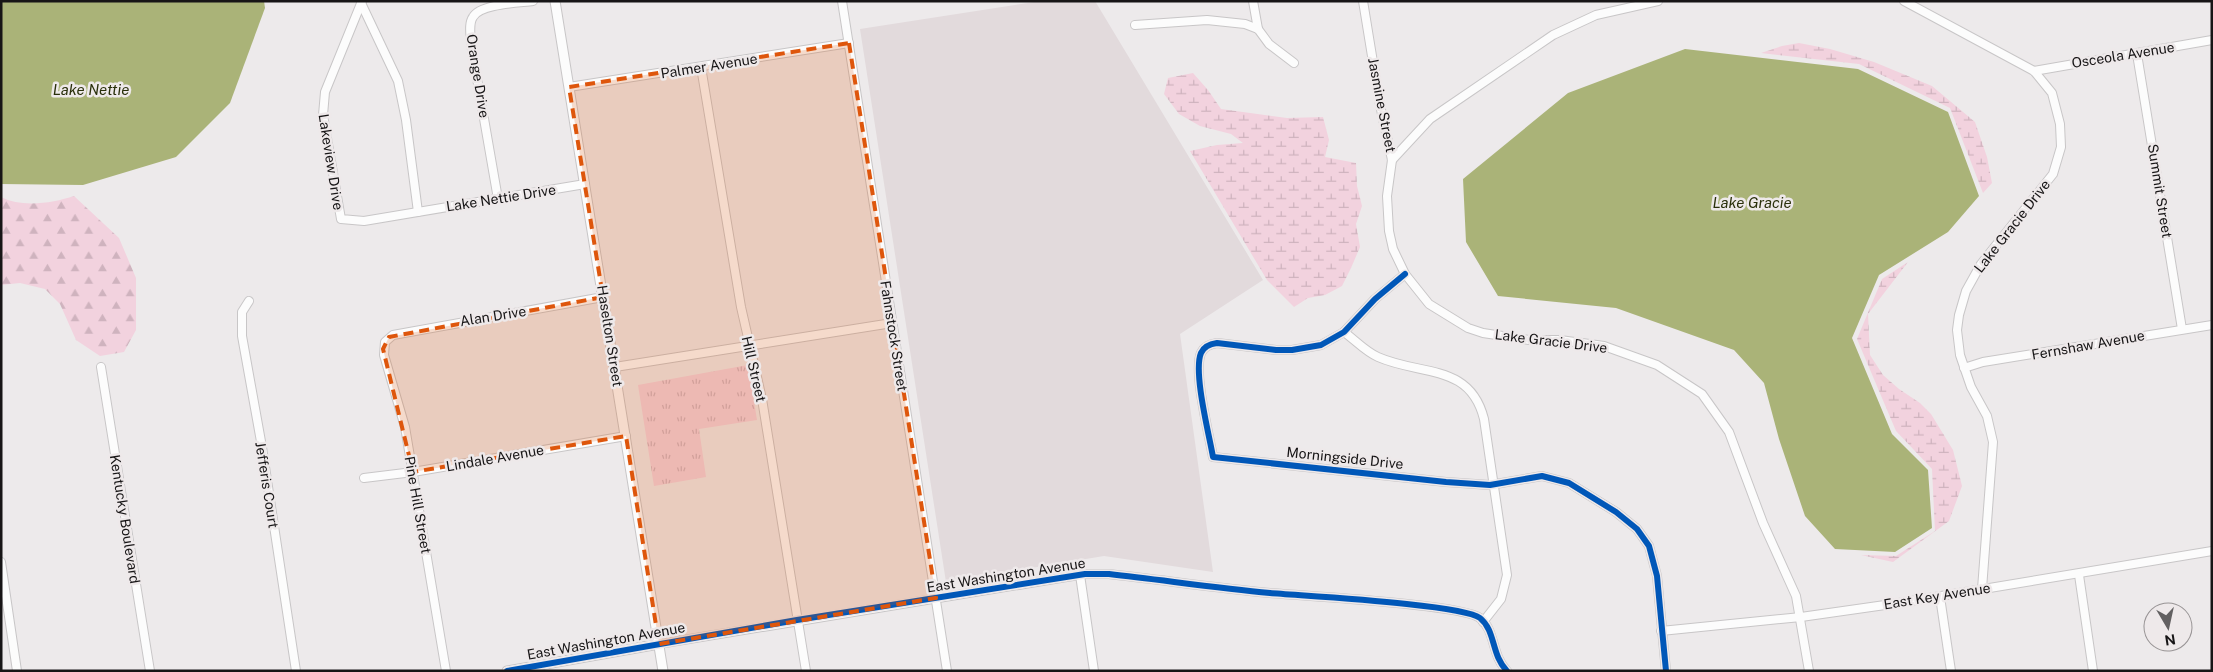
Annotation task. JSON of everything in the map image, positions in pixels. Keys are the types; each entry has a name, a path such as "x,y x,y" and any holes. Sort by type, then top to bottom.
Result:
{"street":[{"name":"Orange Drive","path":"498,199 471,44 471,23 473,16 484,8 533,1"},
{"name":"Haselton Street","path":"555,1 663,671"},
{"name":"Fahnstock Street","path":"842,1 947,671"},
{"path":"1254,1 1258,29 1269,44 1294,63"},
{"name":"Jasmine Street","path":"1363,1 1380,104 1392,160 1387,196 1389,231 1393,248 1405,274"},
{"path":"1392,160 1430,119 1552,35 1596,15 1658,1"},
{"name":"Lake Gracie Drive","path":"1904,1 2034,71 2046,83 2056,104 2062,136 2053,174 1981,264 1966,290 1957,330 1960,355 1970,387 1987,416 1993,442 1982,589"},
{"path":"362,2 398,81 406,120 418,212"},
{"name":"Lakeview Drive","path":"362,2 323,103 323,116 340,217 348,221 364,221 418,212"},
{"path":"1135,25 1207,20 1229,21 1258,29"},
{"name":"Osceola Avenue","path":"2034,71 2212,40"},
{"name":"Palmer Avenue","path":"569,87 849,43"},
{"name":"Summit Street","path":"2137,54 2182,329"},
{"name":"Hill Street","path":"701,67 749,347 762,399 806,671"},
{"name":"Lake Nettie Drive","path":"418,212 585,184"},
{"path":"1405,274 1375,299 1344,332 1378,357 1449,378 1470,388 1477,397 1484,419 1507,575 1501,599 1483,622 1490,630 1497,659 1507,671"},
{"name":"Lake Gracie Drive","path":"1405,274 1433,308 1468,328 1483,333 1529,340 1574,341 1604,346 1657,365 1702,394 1730,432 1760,516 1796,596 1810,671"},
{"name":"Alan Drive","path":"385,342 393,335 603,298"},
{"name":"Jefferis Court","path":"249,301 242,312 242,336 262,447 296,671"},
{"path":"615,367 892,323"},
{"name":"Fernshaw Avenue","path":"1964,368 1983,362 2212,325"},
{"name":"Morningside Drive","path":"1344,332 1321,344 1292,350 1217,343 1205,347 1201,352 1200,374 1213,457 1446,482 1493,484"},
{"name":"Pine Hill Street","path":"385,342 384,355 405,427 446,671"},
{"name":"Kentucky Boulevard","path":"100,366 150,671"},
{"name":"Lindale Avenue","path":"364,478 412,472 626,436"},
{"path":"1493,484 1532,476 1558,479 1583,490 1637,529 1650,546 1654,557 1666,671"},
{"name":"East Key Avenue","path":"1661,631 1801,617 1940,597 2212,551"},
{"path":"1,562 17,671"},
{"name":"East Washington Avenue","path":"507,671 797,620 1080,575 1109,574 1268,593 1433,608 1473,615 1483,622"},
{"path":"2079,574 2093,671"},
{"path":"1080,575 1094,671"},
{"path":"1940,597 1951,671"}],"highlighted area":[{"path":"849,43 936,598 659,644 626,436 413,472 383,349 389,337 603,297 569,87"}],"shaded area":[{"path":"1041,1 1095,1 1263,280 1180,334 1213,572 1104,556 946,582 860,29"}],"green space":[{"path":"1799,43 1830,49 1874,62 1932,86 1975,122 1987,157 1992,183 1983,193 1950,108 1859,64 1761,53"},
{"path":"1193,73 1221,109 1287,118 1323,117 1329,140 1325,157 1356,163 1357,186 1362,206 1356,224 1360,247 1342,286 1325,295 1308,298 1294,307 1267,280 1190,151 1217,145 1243,143 1231,134 1200,126 1179,114 1164,94 1168,78"},
{"path":"74,196 119,238 136,278 136,330 124,352 100,356 76,340 60,304 45,289 20,283 1,285 1,197 18,202 38,203 57,201"},
{"path":"1908,262 1868,314 1870,355 1883,375 1899,389 1920,403 1931,414 1953,450 1962,486 1949,521 1893,562 1861,555 1896,556 1935,531 1932,469 1896,431 1857,339 1882,279"},
{"path":"748,365 757,420 699,429 706,477 654,486 638,385"}],"water":[{"name":"Lake Nettie","path":"1,1 264,1 265,8 230,103 176,157 83,185 1,184"},
{"name":"Lake Gracie","path":"1685,49 1858,69 1948,112 1979,196 1948,232 1879,275 1852,338 1892,434 1928,470 1932,528 1895,552 1835,549 1805,516 1779,439 1764,383 1734,350 1616,308 1498,296 1466,242 1463,179 1568,93"}],"cycle path":[{"path":"1405,274 1375,299 1344,332 1321,345 1292,350 1276,350 1217,343 1204,349 1199,362 1200,388 1213,457 1446,482 1490,485 1542,476 1569,483 1616,512 1637,529 1649,546 1657,576 1666,671"},
{"path":"507,671 797,620 1085,574 1109,574 1270,593 1381,601 1467,613 1480,618 1485,623 1498,658 1507,671"}]}
